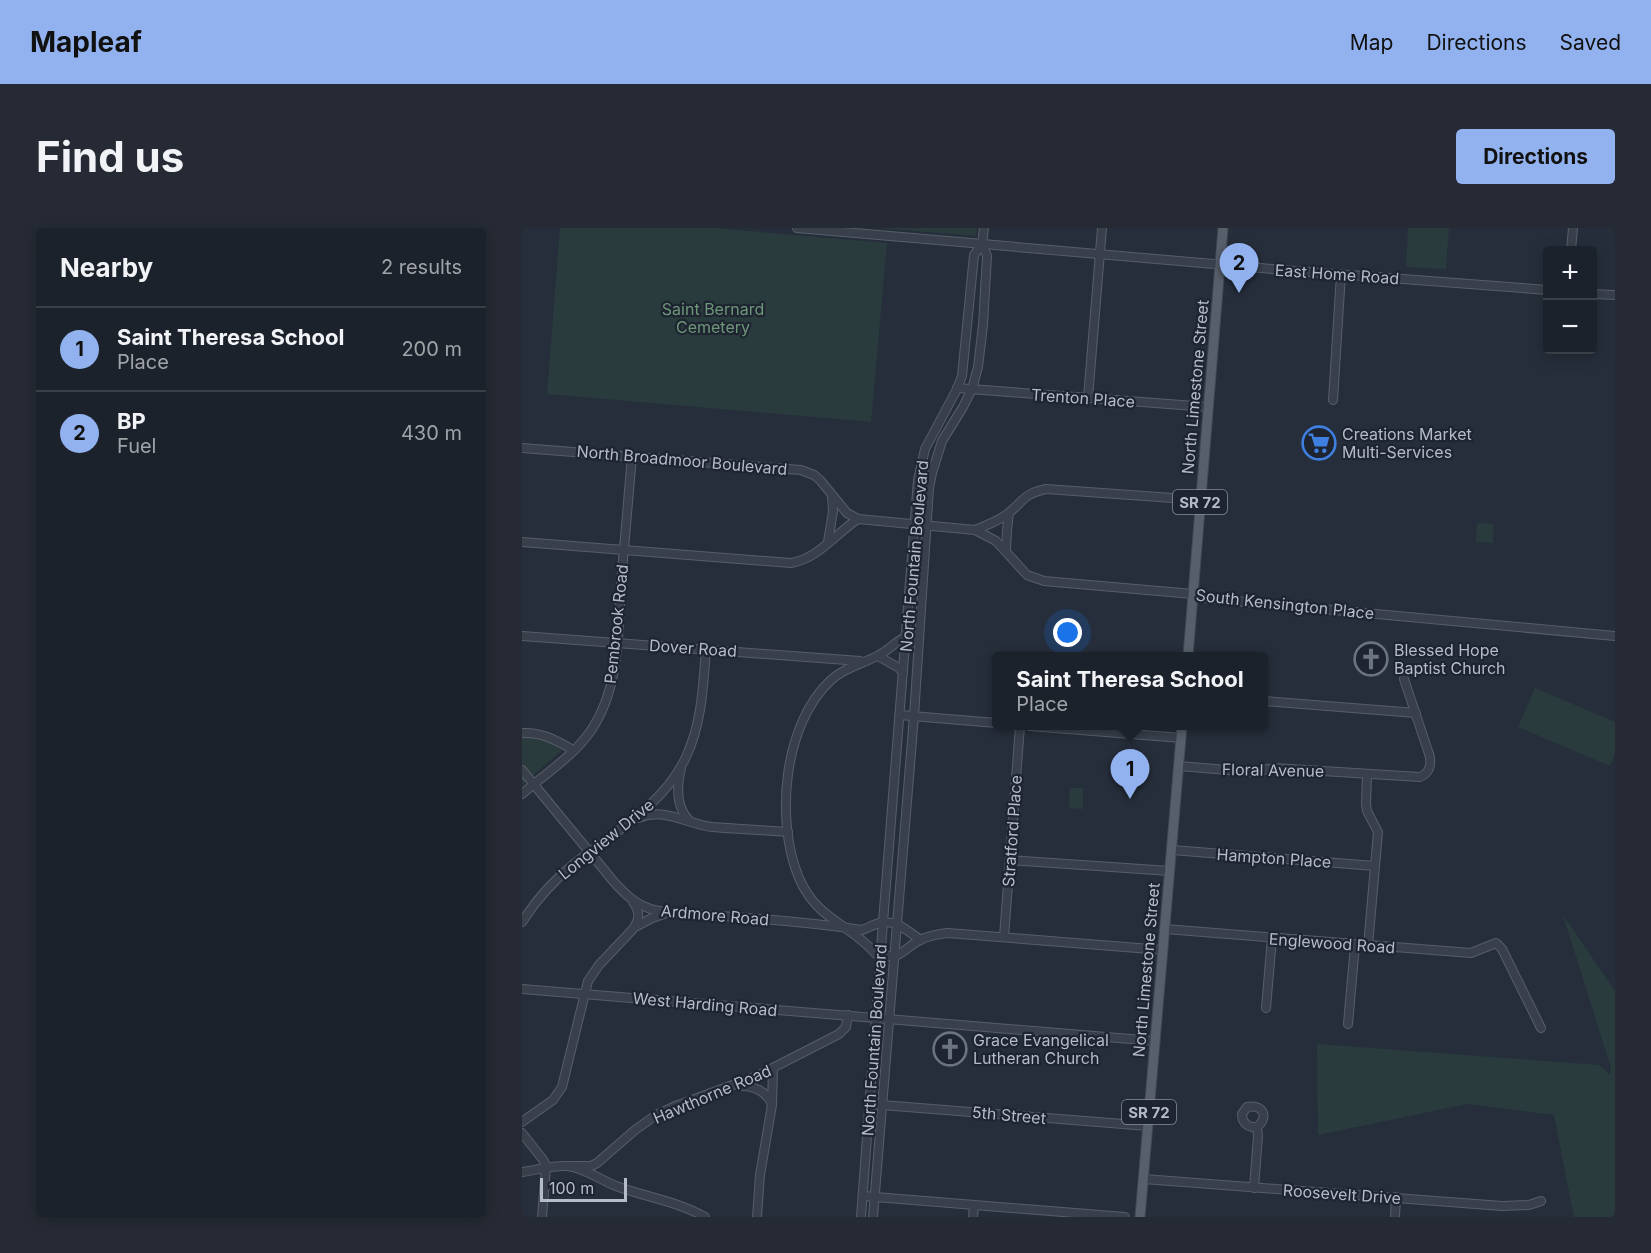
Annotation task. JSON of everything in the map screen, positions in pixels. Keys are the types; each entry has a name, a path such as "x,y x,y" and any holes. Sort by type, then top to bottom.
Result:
{"main road":[{"name":"North Limestone Street","path":"1188,652 1223,228"},
{"name":"North Limestone Street","path":"1140,1217 1182,730"}],"street":[{"name":"East Home Road","path":"797,228 1543,290"},
{"path":"982,244 984,228"},
{"path":"1088,398 1102,228"},
{"path":"1571,246 1573,228"},
{"name":"North Fountain Boulevard","path":"861,1217 918,480 925,449 957,388 964,363 974,255 982,244"},
{"name":"North Fountain Boulevard","path":"873,1217 914,716 929,488 939,448 972,389 978,367 987,256 982,244"},
{"path":"1333,400 1341,274"},
{"path":"1597,294 1615,296"},
{"name":"Trenton Place","path":"957,388 1208,407"},
{"name":"North Broadmoor Boulevard","path":"522,448 801,470 820,480 847,513 858,519"},
{"name":"Pembrook Road","path":"522,794 573,750 590,731 604,707 614,675 632,456"},
{"path":"1006,551 1010,513 1018,502 1032,493 1046,489 1201,500"},
{"path":"828,543 833,511 832,496"},
{"path":"522,542 791,563 809,558 858,519 975,530 1010,513"},
{"name":"South Kensington Place","path":"975,530 996,541 1027,575 1044,581 1615,636"},
{"name":"Dover Road","path":"522,636 864,662"},
{"path":"830,681 842,672 878,656 906,636 919,637"},
{"name":"Longview Drive","path":"522,922 559,877 633,820 657,798 682,764 690,747 699,715 706,649"},
{"path":"878,656 899,668 903,673"},
{"path":"821,659 832,668 833,674 810,707 795,744 787,786 786,814 797,873 812,901 830,919 867,944 876,954 895,957 921,939 948,933 1163,950"},
{"path":"1268,700 1416,713 1404,679"},
{"name":"Floral Avenue","path":"1179,766 1252,772 1274,768 1420,777 1426,775 1431,764 1416,713"},
{"path":"900,715 992,723"},
{"name":"Stratford Place","path":"1004,937 1020,730"},
{"path":"1080,730 1181,738"},
{"path":"522,733 539,733 573,750"},
{"path":"682,764 678,785 679,804 690,822"},
{"name":"Ardmore Road","path":"522,770 630,898 651,909 802,922 862,930 883,922 897,923"},
{"path":"1367,774 1367,811 1378,832 1368,946"},
{"path":"633,820 660,814 714,827 788,832"},
{"name":"Hampton Place","path":"1172,850 1375,866"},
{"path":"1010,860 1170,872"},
{"path":"522,1122 553,1100 562,1087 584,994 591,974 638,922 638,909 630,898"},
{"path":"633,929 652,918 674,912"},
{"path":"897,923 921,939"},
{"name":"Englewood Road","path":"1165,929 1471,953 1496,943 1502,949 1541,1028"},
{"path":"1266,1008 1272,938"},
{"path":"1348,1024 1355,945"},
{"name":"West Harding Road","path":"522,989 1155,1041"},
{"name":"Hawthorne Road","path":"522,1172 546,1167 591,1166 656,1116 673,1107 773,1069 838,1034 846,1027 848,1015"},
{"path":"757,1216 760,1175 772,1105 773,1069"},
{"path":"730,1086 745,1085 756,1089 769,1097 772,1105"},
{"name":"5th Street","path":"869,1104 1148,1126"},
{"path":"1254,1188 1257,1127"},
{"path":"522,1133 546,1167 542,1217"},
{"path":"571,1166 612,1185 686,1208 705,1217"},
{"name":"Roosevelt Drive","path":"1144,1179 1502,1206 1529,1205 1541,1201"},
{"path":"863,1196 1125,1217"},
{"path":"1395,1217 1396,1197"},
{"path":"973,1217 974,1206"}],"green space":[{"name":"Saint Bernard Cemetery","path":"560,228 714,228 887,243 871,422 547,394"},
{"path":"879,228 977,228 976,236"},
{"path":"1408,228 1449,228 1446,269 1406,267"},
{"path":"1477,523 1494,524 1493,543 1476,542"},
{"path":"1535,688 1615,722 1615,753 1610,766 1518,727"},
{"path":"522,737 543,740 562,750 522,785"},
{"path":"1070,788 1083,788 1083,809 1069,808"},
{"path":"1563,915 1615,991 1615,1217 1574,1217 1554,1115 1467,1104 1318,1135 1317,1044 1599,1065 1610,1075 1611,1068"}],"place":[{"name":"BP","path":"1239,293"},
{"name":"Creations Market Multi-Services","path":"1319,443"},
{"name":"Blessed Hope Baptist Church","path":"1371,659"},
{"name":"Saint Theresa School","path":"1130,799"},
{"name":"Grace Evangelical Lutheran Church","path":"950,1049"}]}
